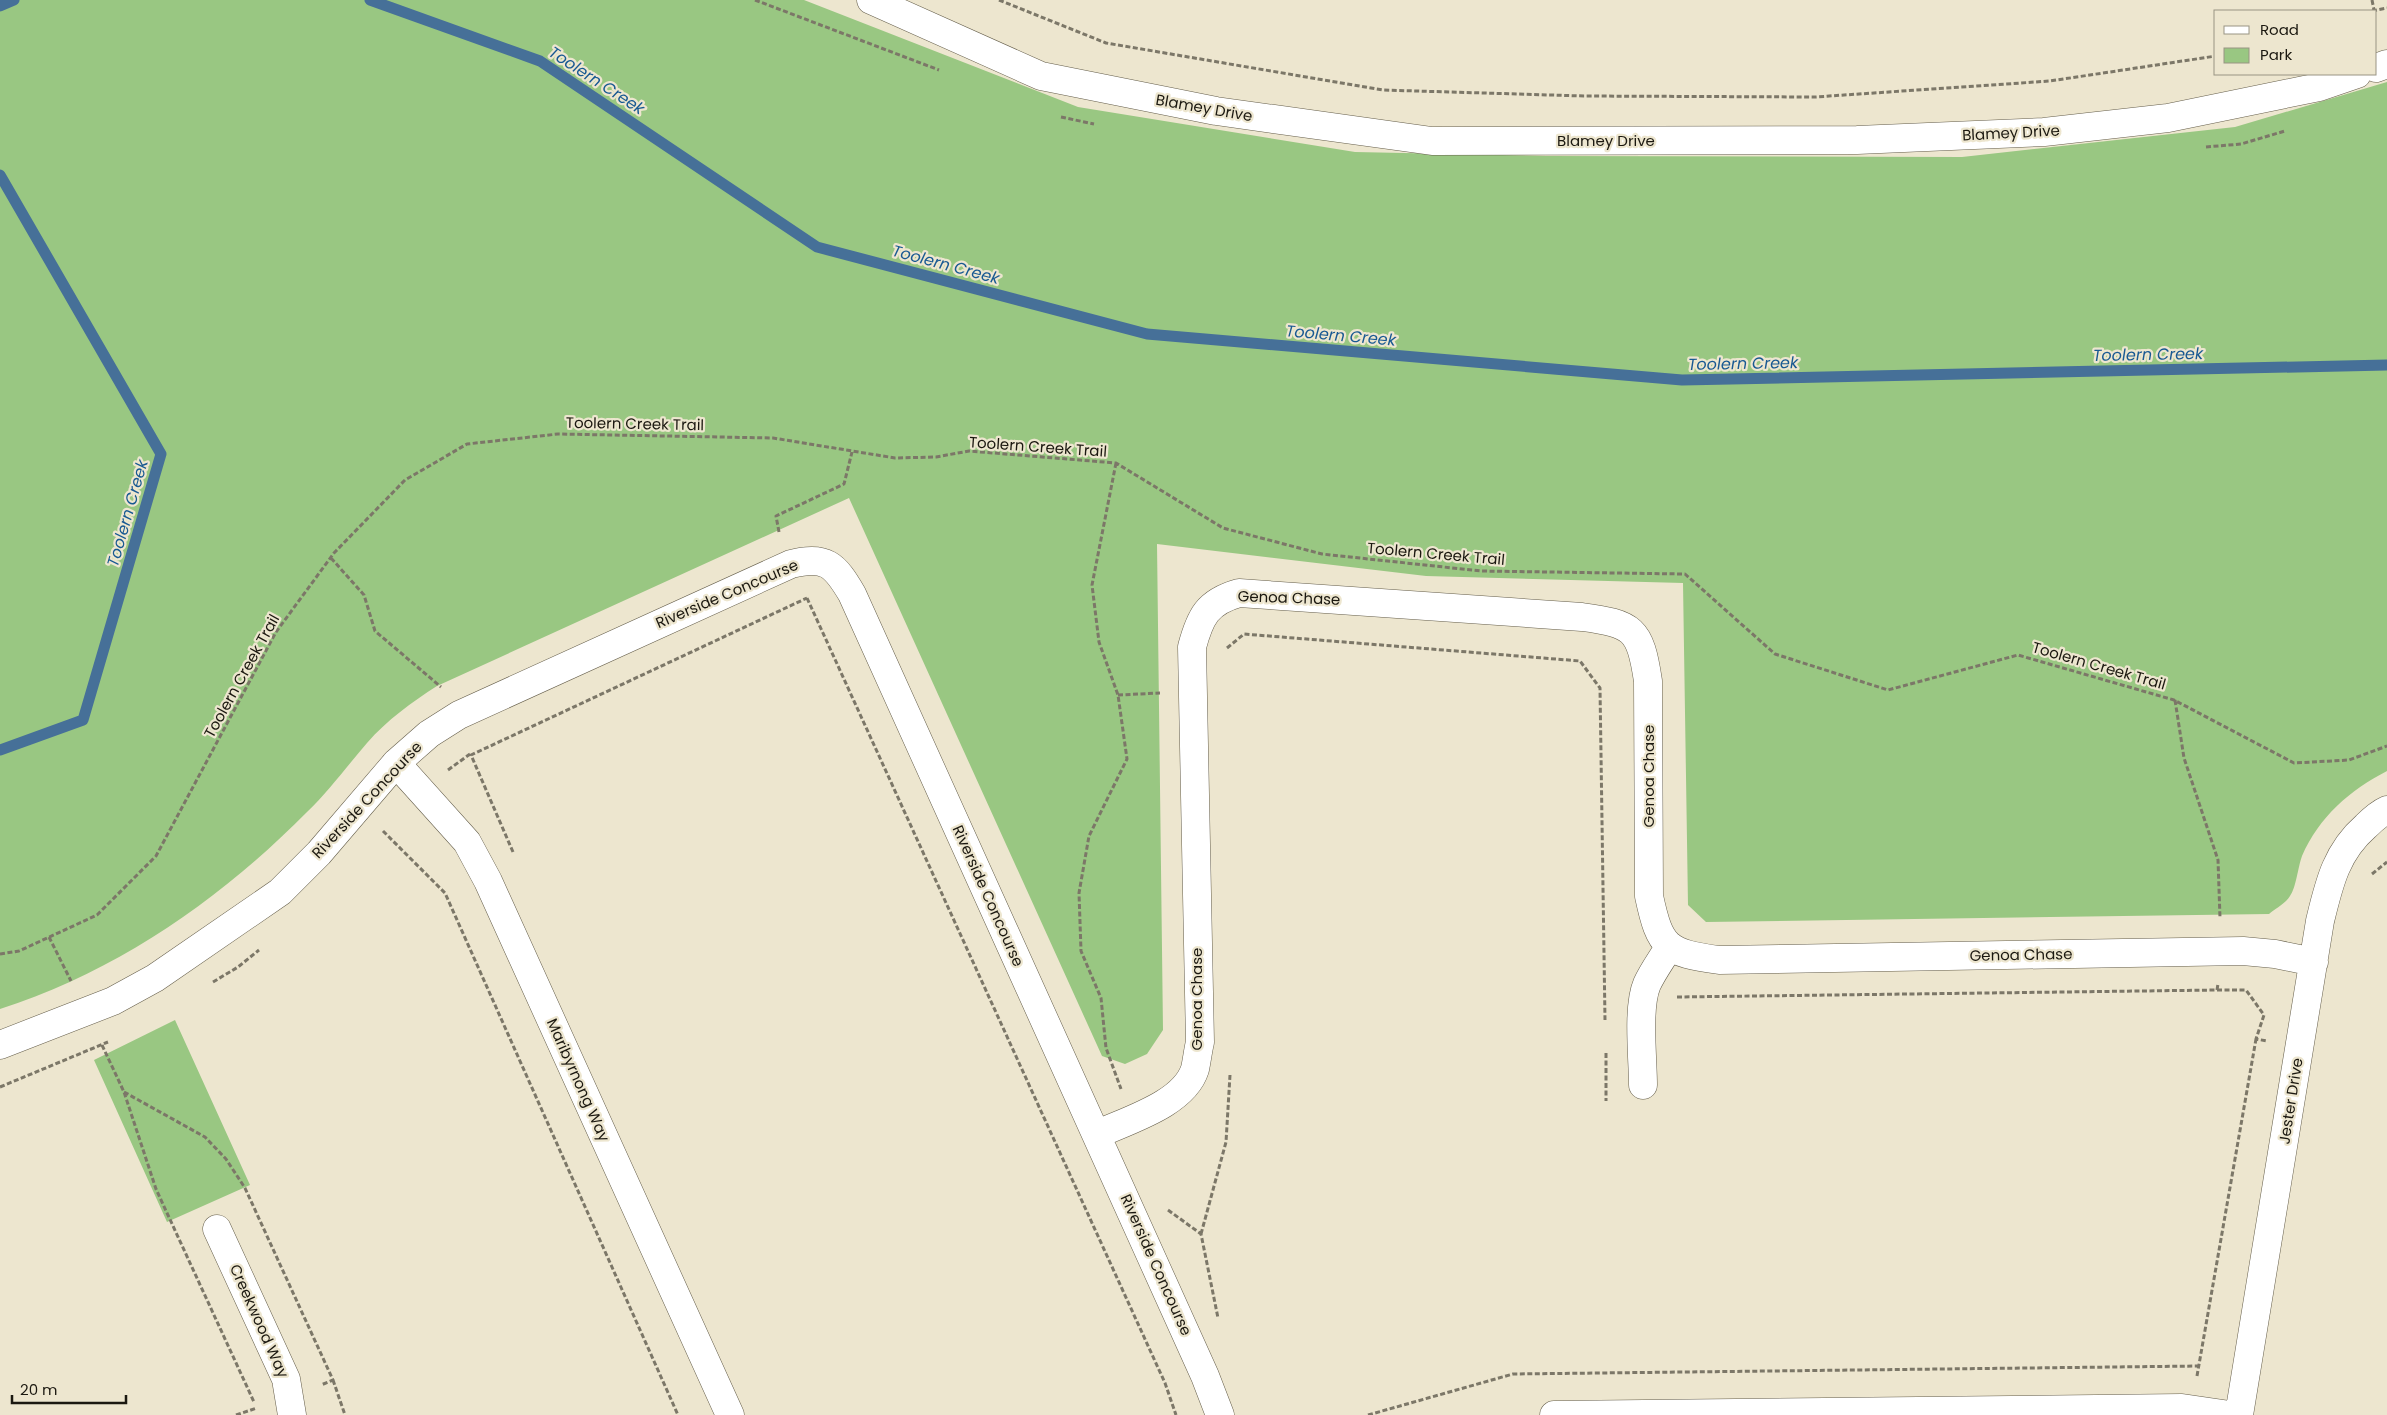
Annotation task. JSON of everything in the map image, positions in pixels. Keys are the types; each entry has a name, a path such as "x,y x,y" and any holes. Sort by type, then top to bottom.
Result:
{"street":[{"name":"Blamey Drive","path":"871,0 1041,76 1216,111 1432,141 1857,140 2044,132 2168,118 2319,87 2355,75"},
{"name":"Riverside Concourse","path":"0,1045 113,1002 155,978 280,892 319,853 396,764 429,734 459,715 791,564 807,560 826,562 840,573 852,594 1098,1134 1205,1376 1220,1415"},
{"name":"Genoa Chase","path":"1098,1134 1161,1106 1184,1088 1194,1070 1200,1042 1192,648 1198,625 1209,607 1225,597 1239,593 1582,617 1610,621 1626,626 1636,636 1646,663 1648,681 1649,896 1655,923 1669,947 1687,955 1718,960 2221,952 2275,954 2314,962"},
{"name":"Maribyrnong Way","path":"396,764 467,842 488,881 730,1415"},
{"name":"Jester Drive","path":"2239,1415 2314,962 2330,877 2350,839 2380,813 2387,810"},
{"path":"1643,1085 1642,1010 1646,985 1669,947"},
{"name":"Creekwood Way","path":"217,1229 286,1379 292,1415"},
{"path":"1554,1415 2191,1409 2230,1415"}],"path":[{"path":"999,0 1106,43 1383,90 1584,96 1815,97 2050,82 2214,56"},
{"path":"2372,0 2373,10 2387,8"},
{"name":"Toolern Creek Trail","path":"0,954 19,951 97,914 156,856 276,632 331,558 405,480 467,444 558,434 773,438 895,458 936,457 969,451 1116,464 1222,528 1322,554 1482,571 1685,574 1775,654 1888,690 2018,655 2174,700 2294,763 2349,760 2387,746"},
{"path":"1116,464 1092,585 1099,642 1118,695 1127,760 1089,836 1079,893 1081,951 1101,998 1108,1055 1133,1118"},
{"path":"331,558 364,595 375,631 402,656 449,694 459,715"},
{"path":"471,755 807,598"},
{"path":"1225,650 1244,634 1580,662 1600,688 1605,1026"},
{"path":"1118,695 1192,692"},
{"path":"2174,700 2184,758 2218,860 2221,952"},
{"path":"383,830 445,893 678,1415"},
{"path":"49,937 88,1013 124,1092 156,1189 257,1408 236,1415"},
{"path":"2191,1409 2256,1039"},
{"path":"1605,1045 1606,1101"},
{"path":"1219,1320 1201,1234 1226,1142 1230,1073"},
{"path":"1163,1207 1201,1234"},
{"path":"1368,1415 1513,1374 2198,1366"},
{"path":"333,1380 345,1415"}],"green space":[{"path":"0,0 804,0 1078,107 1355,152 1546,156 1962,157 2235,127 2387,82 2387,771 2348,796 2317,829 2302,856 2294,888 2290,896 2269,914 1706,922 1688,905 1683,583 1426,576 1157,544 1163,1030 1147,1054 1125,1064 1102,1056 849,498 437,686 391,719 367,743 307,812 274,844 203,903 166,929 86,974 44,993 0,1009"},
{"path":"175,1020 250,1185 167,1222 94,1060"}],"waterway":[{"name":"Toolern Creek","path":"0,6 14,0"},
{"name":"Toolern Creek","path":"370,0 540,61 817,247 1147,334 1682,380 2387,365"},
{"name":"Toolern Creek","path":"0,175 161,454 83,720 0,750"}]}
